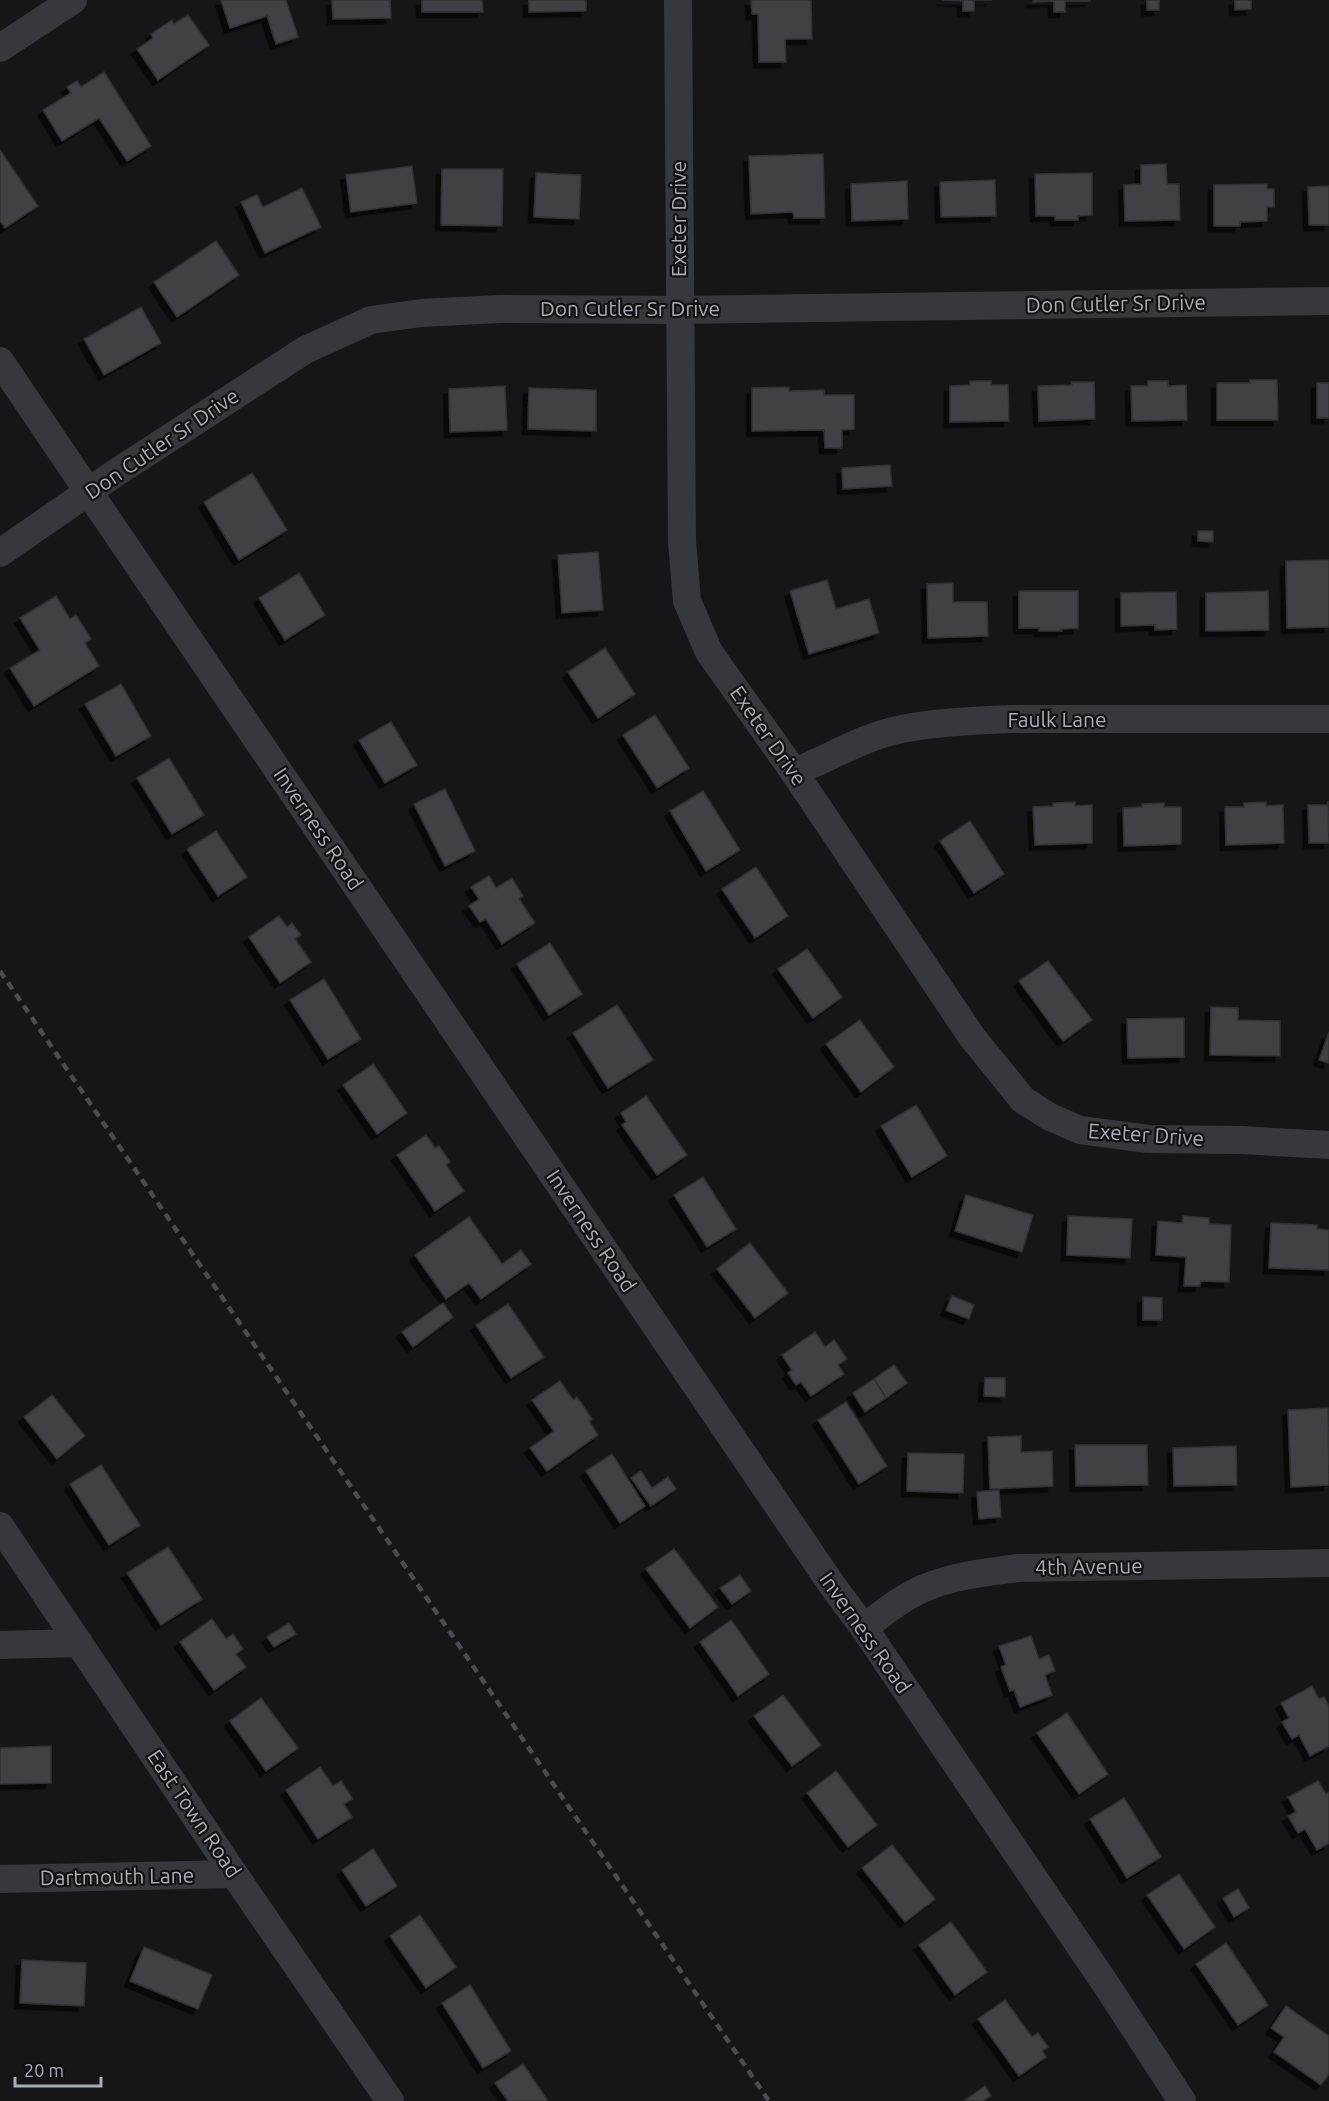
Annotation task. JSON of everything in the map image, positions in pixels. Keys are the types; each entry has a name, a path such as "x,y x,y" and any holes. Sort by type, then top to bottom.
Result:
{"street":[{"path":"0,48 73,0"},
{"name":"Exeter Drive","path":"678,0 682,541 687,601 709,652 794,772 972,1037 1023,1100 1050,1117 1080,1130 1148,1139 1241,1140 1329,1145"},
{"name":"Don Cutler Sr Drive","path":"0,553 305,350 371,320 421,313 500,309 679,310 1329,302"},
{"name":"Inverness Road","path":"0,362 832,1586 864,1628 1107,1986 1182,2101"},
{"name":"Faulk Lane","path":"794,772 851,746 900,729 958,721 1329,719"},
{"name":"East Town Road","path":"0,1526 390,2101"},
{"name":"4th Avenue","path":"864,1628 894,1605 923,1589 969,1574 1018,1568 1329,1563"},
{"path":"0,1645 79,1643"},
{"name":"Dartmouth Lane","path":"0,1879 234,1874"}],"building":[{"path":"221,0 286,0 298,37 276,44 267,16 230,28"},
{"path":"332,0 390,0 391,18 333,19"},
{"path":"422,0 482,0 483,12 422,12"},
{"path":"529,0 586,0 586,11 529,12"},
{"path":"751,0 811,0 812,39 785,39 786,62 759,62 758,14 752,14"},
{"path":"942,0 974,0 974,11 963,11 963,1"},
{"path":"1033,0 1090,1 1065,1 1065,12 1054,12 1054,1 1033,2"},
{"path":"1147,0 1159,0 1159,10 1147,10"},
{"path":"1235,0 1251,0 1251,9 1235,10"},
{"path":"188,15 209,45 158,80 137,49 153,38 151,34 172,20 174,24"},
{"path":"104,72 151,146 127,161 99,118 62,141 43,110 71,93 67,87 77,81 81,87"},
{"path":"0,150 38,206 5,228 0,221"},
{"path":"823,154 825,218 794,218 793,212 751,214 749,156"},
{"path":"1166,164 1167,184 1179,184 1180,220 1125,221 1124,185 1141,184 1141,165"},
{"path":"412,166 417,203 351,212 346,175"},
{"path":"442,169 503,169 502,226 441,225"},
{"path":"536,173 581,175 579,219 534,217"},
{"path":"1092,173 1092,215 1078,216 1078,220 1055,220 1055,216 1036,216 1035,174"},
{"path":"995,180 996,216 941,217 940,182"},
{"path":"907,181 908,219 852,221 851,184"},
{"path":"1267,184 1267,189 1274,189 1274,207 1267,207 1267,221 1240,222 1240,226 1214,226 1214,185"},
{"path":"1329,186 1329,225 1309,225 1308,187"},
{"path":"302,188 321,227 265,253 241,202 257,195 263,207"},
{"path":"216,241 239,275 177,317 154,282"},
{"path":"141,307 161,343 104,375 84,339"},
{"path":"1250,380 1277,380 1278,420 1217,420 1217,383 1250,383"},
{"path":"970,381 991,381 991,385 1008,385 1009,421 950,422 950,386 970,385"},
{"path":"1148,381 1168,381 1168,386 1186,385 1187,420 1132,421 1131,386 1148,386"},
{"path":"1071,382 1094,382 1095,419 1039,421 1038,386 1072,385"},
{"path":"1317,383 1329,383 1329,418 1317,418"},
{"path":"505,386 507,430 450,432 449,389"},
{"path":"789,387 789,391 824,390 824,395 854,395 854,429 842,430 842,448 825,448 824,430 752,431 752,388"},
{"path":"529,388 596,390 596,431 528,429"},
{"path":"890,465 892,486 843,489 842,468"},
{"path":"252,473 287,530 239,560 204,502"},
{"path":"1198,531 1213,531 1213,542 1198,541"},
{"path":"598,552 603,610 562,613 558,555"},
{"path":"1329,560 1329,627 1287,628 1286,561"},
{"path":"299,573 325,615 285,640 259,598"},
{"path":"827,580 836,609 869,599 879,633 809,654 790,591"},
{"path":"953,583 953,602 987,602 988,636 928,638 927,584"},
{"path":"1019,591 1078,591 1078,628 1039,631 1039,628 1019,628"},
{"path":"1268,591 1269,630 1206,631 1206,593"},
{"path":"1176,592 1177,629 1155,630 1155,625 1121,626 1121,593"},
{"path":"56,596 70,619 76,615 91,639 85,643 99,666 34,706 10,668 40,650 20,618"},
{"path":"605,648 635,694 598,718 568,672"},
{"path":"121,684 151,736 116,756 85,704"},
{"path":"655,715 689,768 657,788 623,735"},
{"path":"391,722 417,765 385,783 359,740"},
{"path":"169,758 204,815 172,834 137,778"},
{"path":"445,789 475,851 445,866 414,804"},
{"path":"703,791 740,850 706,871 670,811"},
{"path":"1328,801 1329,843 1309,843 1308,805 1328,805"},
{"path":"1075,802 1075,806 1092,805 1092,843 1035,845 1033,807"},
{"path":"1266,802 1266,806 1283,805 1284,843 1226,845 1225,807 1244,807 1244,803"},
{"path":"1164,803 1164,807 1181,807 1181,844 1124,846 1123,808"},
{"path":"970,821 1004,874 974,893 940,841"},
{"path":"216,831 247,877 218,896 187,849"},
{"path":"756,867 788,916 755,938 722,889"},
{"path":"489,876 496,888 512,878 523,896 519,899 535,923 502,944 486,919 480,922 469,906 479,899 471,887"},
{"path":"279,916 287,927 292,923 301,935 295,939 311,962 280,983 249,937"},
{"path":"550,943 582,994 549,1015 517,964"},
{"path":"807,949 842,997 813,1018 778,969"},
{"path":"1048,961 1092,1020 1063,1041 1019,981"},
{"path":"324,979 361,1039 328,1059 290,1000"},
{"path":"617,1005 653,1060 608,1088 573,1033"},
{"path":"1211,1007 1238,1008 1238,1020 1280,1021 1280,1056 1210,1055"},
{"path":"1184,1018 1184,1057 1128,1058 1127,1019"},
{"path":"860,1020 894,1067 861,1092 826,1044"},
{"path":"1329,1032 1329,1063 1319,1060"},
{"path":"373,1064 407,1113 377,1134 343,1085"},
{"path":"646,1096 687,1155 657,1175 622,1125 626,1122 621,1113"},
{"path":"916,1105 947,1156 912,1177 881,1126"},
{"path":"426,1135 435,1148 439,1146 450,1162 446,1165 464,1191 435,1211 397,1155"},
{"path":"703,1177 736,1229 707,1247 674,1195"},
{"path":"966,1195 1033,1215 1022,1252 955,1231"},
{"path":"1068,1216 1132,1219 1130,1258 1067,1255"},
{"path":"1183,1216 1209,1218 1209,1224 1231,1225 1229,1282 1201,1281 1200,1286 1184,1286 1186,1257 1156,1255 1158,1221 1182,1223"},
{"path":"469,1217 502,1264 521,1250 531,1264 481,1299 469,1283 446,1299 415,1255"},
{"path":"1271,1223 1317,1225 1317,1229 1329,1230 1329,1270 1269,1268"},
{"path":"750,1243 788,1293 755,1318 717,1269"},
{"path":"952,1296 974,1305 969,1319 946,1310"},
{"path":"1143,1297 1162,1298 1162,1320 1143,1320"},
{"path":"443,1303 453,1317 413,1347 402,1332"},
{"path":"508,1304 544,1357 511,1378 476,1325"},
{"path":"815,1332 825,1347 834,1340 847,1359 838,1365 844,1374 811,1396 801,1382 796,1385 788,1373 792,1370 782,1355"},
{"path":"894,1365 907,1383 886,1398 874,1379"},
{"path":"985,1378 1005,1378 1005,1397 984,1396"},
{"path":"874,1379 886,1398 865,1412 853,1393"},
{"path":"560,1381 573,1400 577,1397 592,1419 589,1421 598,1435 547,1471 530,1448 554,1431 532,1400"},
{"path":"52,1395 85,1436 57,1459 24,1417"},
{"path":"846,1402 887,1466 859,1484 818,1420"},
{"path":"1328,1408 1329,1485 1291,1487 1288,1410"},
{"path":"1021,1436 1021,1452 1052,1451 1053,1486 990,1489 988,1437"},
{"path":"1075,1445 1147,1445 1148,1485 1076,1486"},
{"path":"1236,1446 1237,1485 1174,1486 1173,1448"},
{"path":"908,1453 964,1454 963,1493 907,1491"},
{"path":"612,1454 645,1506 620,1523 586,1471"},
{"path":"101,1465 140,1525 109,1545 70,1484"},
{"path":"641,1471 652,1488 668,1477 676,1489 651,1506 631,1478"},
{"path":"999,1490 1001,1517 979,1519 977,1492"},
{"path":"168,1547 202,1599 161,1625 127,1573"},
{"path":"674,1549 718,1607 690,1628 646,1569"},
{"path":"740,1575 751,1591 732,1604 720,1588"},
{"path":"212,1619 226,1639 233,1634 243,1649 236,1654 246,1667 214,1690 180,1642"},
{"path":"731,1620 769,1674 738,1696 700,1642"},
{"path":"289,1623 296,1634 274,1647 267,1637"},
{"path":"1031,1636 1039,1659 1049,1655 1055,1671 1045,1675 1052,1695 1020,1707 1014,1690 1010,1691 1001,1667 1006,1665 999,1646"},
{"path":"1312,1686 1319,1699 1324,1697 1329,1706 1329,1746 1310,1756 1299,1735 1292,1739 1282,1722 1289,1718 1281,1703"},
{"path":"783,1695 821,1745 792,1766 754,1716"},
{"path":"261,1698 298,1748 266,1771 230,1721"},
{"path":"1067,1713 1108,1774 1079,1794 1037,1733"},
{"path":"51,1746 51,1783 0,1784 0,1748"},
{"path":"320,1767 333,1786 341,1781 353,1799 344,1804 352,1817 318,1839 286,1790"},
{"path":"836,1771 877,1825 848,1847 807,1793"},
{"path":"1318,1781 1326,1794 1329,1792 1329,1843 1317,1850 1305,1829 1298,1833 1288,1816 1296,1812 1288,1797"},
{"path":"1124,1798 1161,1857 1127,1878 1090,1819"},
{"path":"892,1845 935,1899 905,1922 862,1868"},
{"path":"373,1849 397,1886 366,1906 342,1870"},
{"path":"1179,1874 1215,1927 1184,1949 1147,1895"},
{"path":"1238,1889 1249,1908 1234,1917 1223,1898"},
{"path":"420,1915 456,1967 426,1988 390,1936"},
{"path":"951,1922 987,1972 955,1995 919,1945"},
{"path":"1226,1943 1268,2005 1238,2025 1196,1964"},
{"path":"144,1947 212,1975 198,2009 130,1981"},
{"path":"22,1960 86,1963 84,2006 20,2003"},
{"path":"470,1985 511,2051 483,2068 442,2003"},
{"path":"1005,2000 1032,2037 1038,2033 1048,2047 1042,2051 1046,2057 1019,2076 978,2019"},
{"path":"1286,2006 1329,2036 1329,2074 1321,2085 1274,2052 1284,2037 1271,2028"},
{"path":"523,2064 548,2101 508,2101 495,2083"},
{"path":"985,2086 991,2096 983,2101 964,2101"}],"railway":[{"path":"0,971 769,2101"}]}
